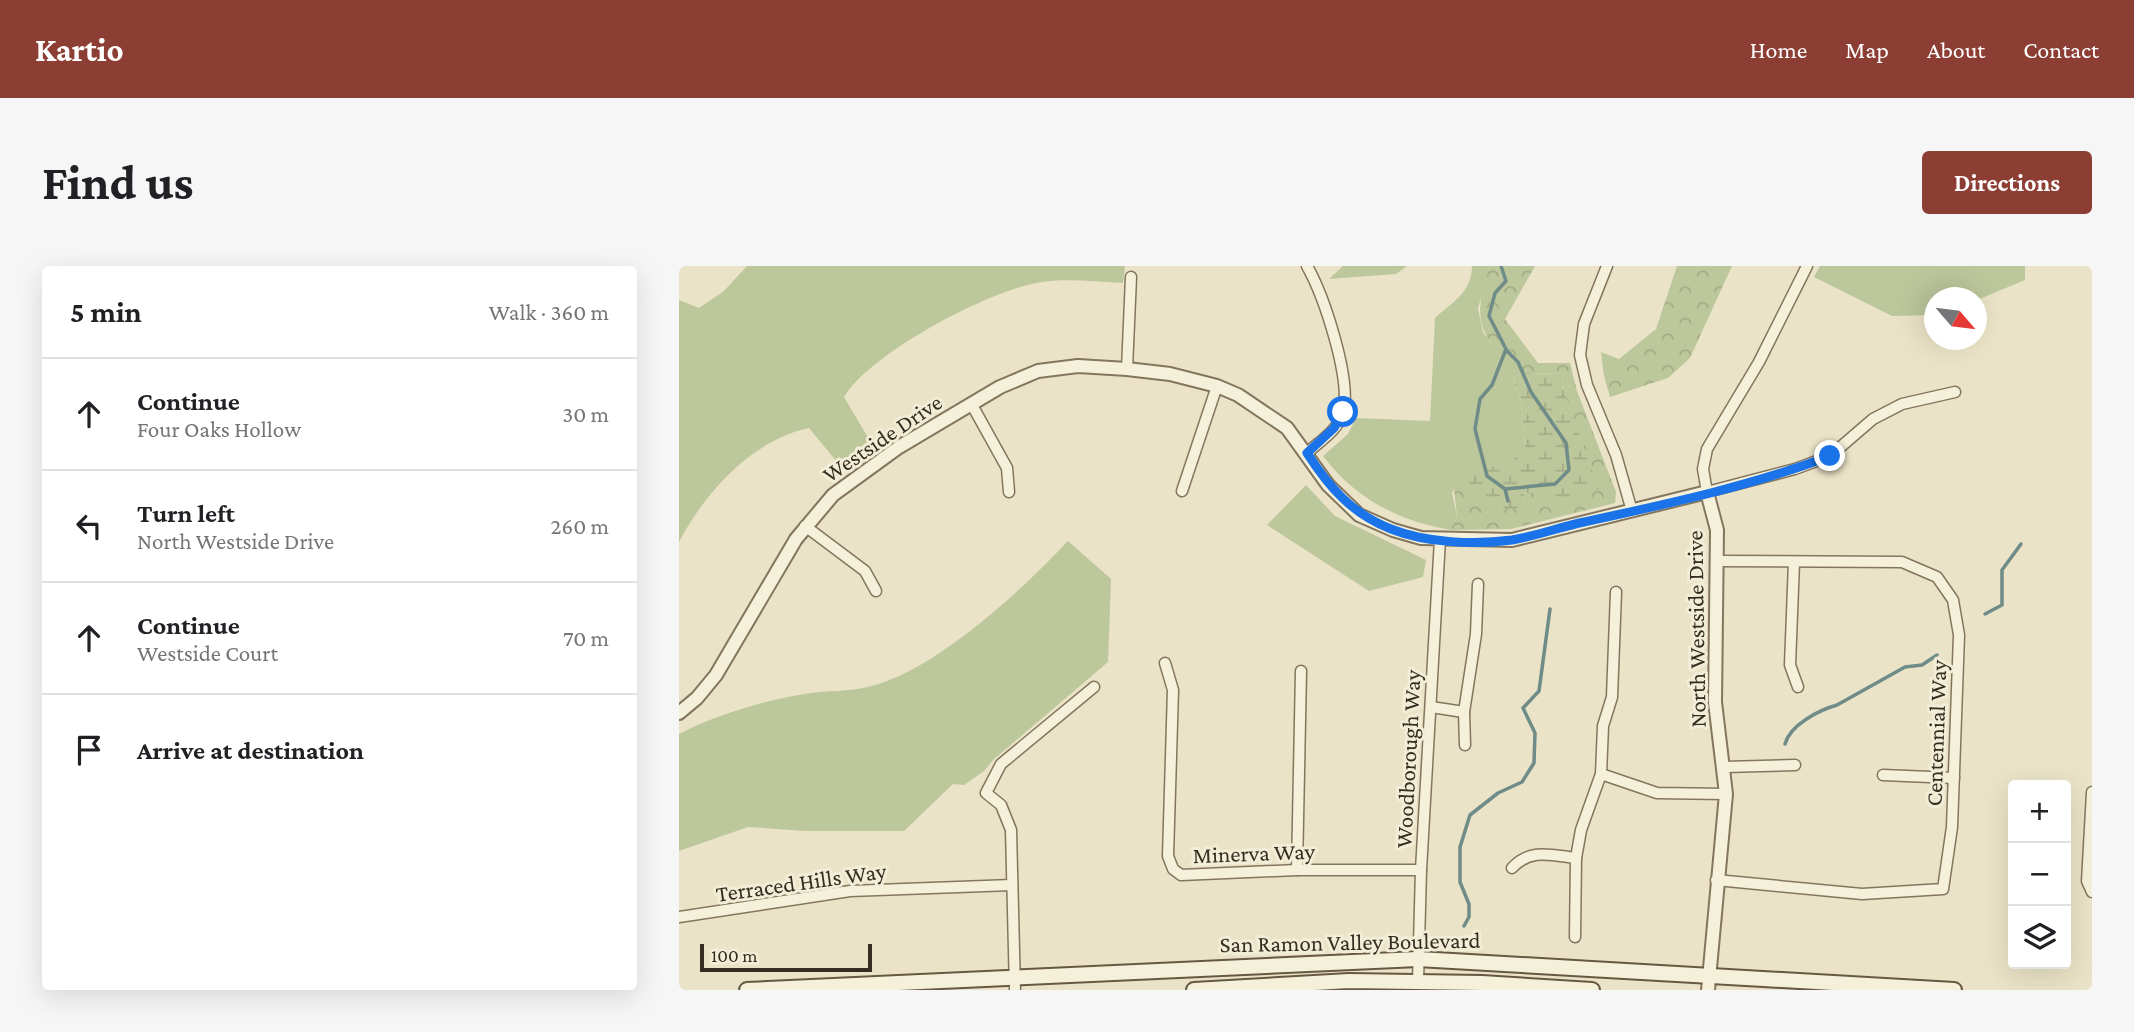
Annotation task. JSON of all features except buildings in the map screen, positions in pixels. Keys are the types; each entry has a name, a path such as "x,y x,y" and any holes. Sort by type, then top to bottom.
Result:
{"main road":[{"name":"San Ramon Valley Boulevard","path":"747,990 1015,985 1418,959 1708,983 1954,990"},
{"name":"San Ramon Valley Boulevard","path":"1194,990 1349,981 1418,981 1592,990"}],"street":[{"path":"1307,266 1330,314 1343,386 1343,412 1334,428 1307,453"},
{"path":"1607,266 1584,324 1580,355 1587,385 1616,455 1632,511"},
{"path":"1807,266 1759,362 1707,449 1703,469 1707,492 1795,469 1830,456 1874,419 1892,409 1955,392"},
{"path":"1127,369 1131,277"},
{"name":"Westside Drive","path":"679,713 716,675 805,526 833,495 864,470 1007,384 1038,371 1077,366 1127,369"},
{"name":"North Westside Drive","path":"1127,369 1217,386 1258,407 1286,428 1328,485 1359,514 1393,530 1440,540 1512,540 1707,492 1717,530 1715,702 1726,794 1708,983"},
{"path":"1182,491 1217,386"},
{"path":"971,405 1007,468 1009,492"},
{"path":"805,526 865,571 877,591"},
{"name":"Woodborough Way","path":"1418,981 1420,870 1440,540"},
{"name":"Centennial Way","path":"1716,880 1862,894 1943,889 1952,827 1959,635 1953,600 1937,577 1902,562 1718,561"},
{"path":"1794,562 1790,665 1798,687"},
{"path":"1465,745 1464,712 1476,634 1478,584"},
{"path":"1575,937 1576,858 1581,830 1601,774 1603,726 1612,696 1616,592"},
{"name":"Minerva Way","path":"1165,663 1173,690 1168,856 1173,869 1181,875 1297,870 1420,870"},
{"path":"1297,870 1301,671"},
{"path":"1015,985 1013,885 1008,815 1001,805 986,793 1001,764 1094,687"},
{"path":"1431,707 1464,712"},
{"path":"1724,767 1795,765"},
{"path":"1601,774 1657,793 1726,794"},
{"path":"1883,775 1954,778"},
{"path":"2092,792 2087,881 2092,892"},
{"path":"1512,868 1522,857 1537,853 1576,858"},
{"name":"Terraced Hills Way","path":"679,917 850,891 1013,885"}],"green space":[{"path":"747,266 1125,266 1123,283 1062,280 1020,287 964,310 905,343 879,361 844,397 873,446 842,468 809,428 788,434 768,444 732,471 702,505 679,542 679,300 699,308 724,291"},
{"path":"1343,266 1407,266 1396,274 1329,279"},
{"path":"1472,266 1489,266 1478,309 1483,332 1514,378 1522,405 1525,450 1503,468 1476,467 1475,448 1452,493 1457,516 1451,530 1413,521 1379,506 1349,484 1323,456 1348,434 1356,418 1430,421 1435,318 1465,290"},
{"path":"1489,266 1535,266 1505,319 1538,363 1570,363 1577,391 1616,492 1615,503 1511,529 1451,530 1457,516 1453,482 1476,446 1476,467 1468,479 1523,508 1524,494 1543,490 1564,391 1562,374 1521,373 1514,378 1487,337 1480,315"},
{"path":"1677,266 1732,266 1690,358 1668,378 1610,397 1601,352 1619,359 1656,329"},
{"path":"1820,266 2025,266 2025,280 1987,296 1987,287 1924,287 1924,315 1892,316 1814,277"},
{"path":"1521,373 1562,374 1564,391 1599,489 1558,503 1543,490 1524,494 1523,509 1481,507 1468,479 1476,467 1503,467 1525,450 1522,405 1514,378"},
{"path":"1306,485 1335,516 1426,560 1423,577 1369,591 1267,525"},
{"path":"1068,541 1111,579 1108,662 993,760 984,771 964,785 953,784 904,831 805,831 748,827 679,851 679,734 709,720 757,704 813,693 860,689 894,678 948,647 975,627 1026,583"}],"waterway":[{"path":"1501,266 1506,281 1495,293 1489,316 1506,349 1492,385 1480,399 1475,429 1487,476 1505,489 1508,501"},
{"path":"1505,489 1555,484 1569,470 1566,443 1531,392 1518,362 1506,350"},
{"path":"1985,614 2002,605 2002,570 2021,544"},
{"path":"1464,926 1469,917 1469,904 1460,882 1460,847 1470,815 1498,793 1522,782 1534,763 1535,733 1523,708 1539,691 1550,609"},
{"path":"1785,744 1793,731 1814,715 1905,667 1922,665 1937,655"}],"route":[{"path":"1343,412 1334,428 1307,453 1328,485 1359,514 1393,530 1440,540 1512,540 1693,496 1795,469 1830,456"}]}
